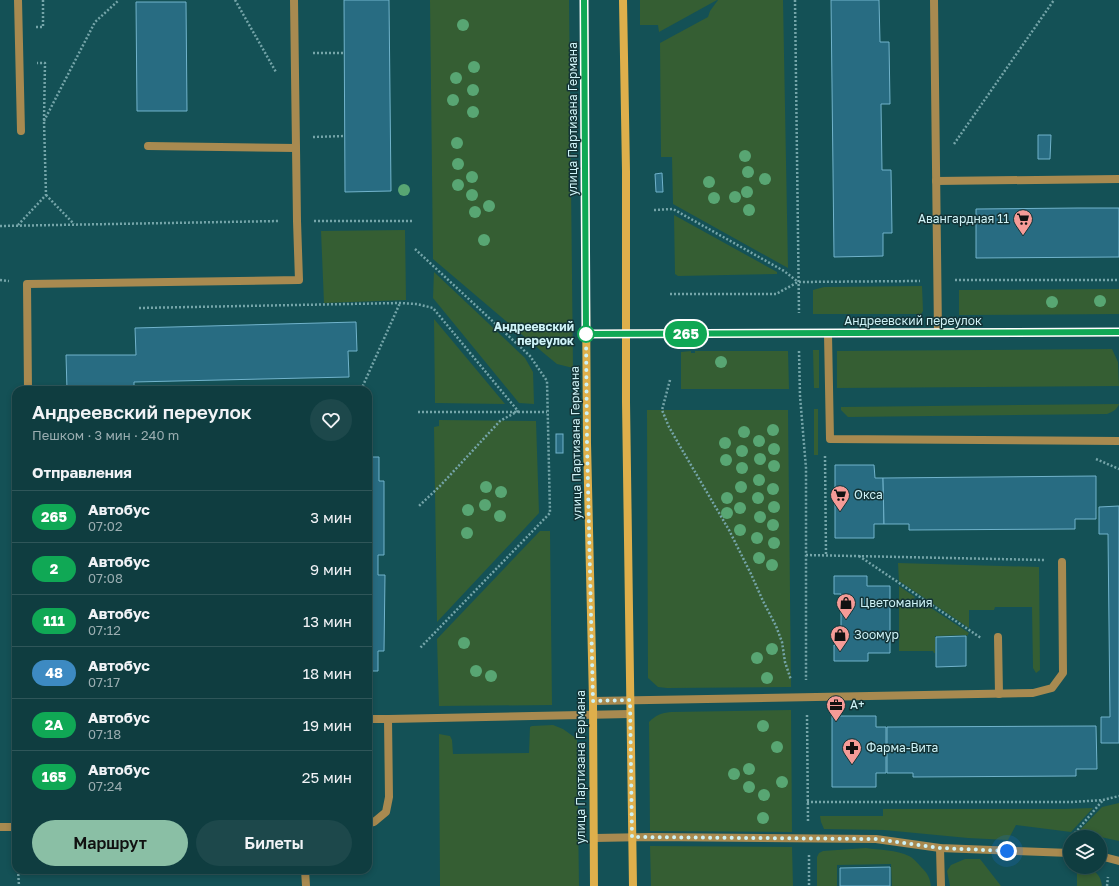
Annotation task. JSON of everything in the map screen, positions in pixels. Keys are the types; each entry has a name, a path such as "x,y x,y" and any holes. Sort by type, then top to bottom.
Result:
{"main road":[{"name":"улица Партизана Германа","path":"584,0 587,443 593,701 594,886"},
{"path":"623,0 626,171 625,334 633,886"}],"street":[{"path":"18,0 21,131"},
{"path":"28,386 27,284 299,280 294,0"},
{"path":"934,0 938,333"},
{"path":"148,146 296,148"},
{"path":"936,181 1119,179"},
{"name":"Андреевский переулок","path":"586,334 1119,332"},
{"path":"828,334 830,439 1119,441"},
{"path":"593,701 999,694 1033,693 1052,688 1063,673 1062,562"},
{"path":"998,637 999,694"},
{"path":"372,719 592,716 630,714"},
{"path":"372,822 386,812 389,797 388,719"},
{"path":"0,827 12,827"},
{"path":"594,838 876,839 940,848 1063,853"},
{"path":"940,848 941,886"},
{"path":"1107,858 1119,861"},
{"path":"305,874 306,886"}],"path":[{"path":"44,121 95,22 119,0"},
{"path":"235,0 276,72"},
{"path":"795,0 799,313"},
{"path":"936,168 1054,0"},
{"path":"295,53 344,53"},
{"path":"296,137 345,136"},
{"path":"46,195 75,224"},
{"path":"654,210 673,209 784,271 798,282"},
{"path":"0,226 297,221 414,221"},
{"path":"415,249 530,356 547,381 550,513 420,648"},
{"path":"670,294 776,294 798,282 1119,280"},
{"path":"139,308 400,303 416,304 433,308 518,411"},
{"path":"363,386 400,303"},
{"path":"799,351 800,396 806,468 806,697 809,886"},
{"path":"670,380 662,410 669,426 729,530 776,626 782,642 785,662 791,680 806,697"},
{"path":"419,506 440,486 500,421 518,411"},
{"path":"418,412 548,412"},
{"path":"826,555 825,456 832,456"},
{"path":"1093,458 1119,469"},
{"path":"806,555 1038,559 1062,562"},
{"path":"858,556 969,631 998,648"},
{"path":"807,802 1073,802 1103,800 1119,796"},
{"path":"1078,830 1103,800"},
{"path":"18,874 19,886"}],"green space":[{"path":"430,0 569,0 573,368 557,364 433,259"},
{"path":"640,0 717,0 659,32 658,25 640,25"},
{"path":"718,0 783,0 788,268 673,204 672,157 661,157 660,43 708,17 710,11"},
{"path":"674,215 777,272 777,274 678,276 675,274"},
{"path":"405,230 406,300 324,303 321,231"},
{"path":"434,272 525,358 533,372 534,404 519,403 433,298"},
{"path":"922,286 923,311 921,314 813,314 813,290 824,287"},
{"path":"1119,289 1119,314 959,315 959,290"},
{"path":"434,319 505,404 435,403"},
{"path":"1112,349 1118,362 1119,386 837,388 837,351"},
{"path":"813,350 819,350 819,388 814,388"},
{"path":"691,351 691,353 695,353 695,351 788,351 789,389 681,389 681,352"},
{"path":"1119,404 1116,409 1107,414 848,417 841,410 841,407"},
{"path":"814,409 818,409 818,455 814,455"},
{"path":"647,410 788,410 791,687 667,688 658,687 648,678"},
{"path":"439,420 536,421 539,513 437,622 434,427 439,426"},
{"path":"540,531 550,531 552,705 439,706 437,639"},
{"path":"898,563 1039,567 1040,670 1036,673 1033,668 1032,607 995,607 994,610 969,610 969,628 899,581"},
{"path":"899,586 915,597 913,601 916,603 919,600 969,633 967,636 935,636 935,653 933,651 899,651"},
{"path":"791,710 792,832 650,831 649,722 656,716 671,712"},
{"path":"553,725 563,729 577,739 579,886 440,886 439,734 450,736 452,740 453,754 529,753 530,727"},
{"path":"1119,803 1119,841 1107,838 1107,830 1080,830 1102,807"},
{"path":"1093,808 1073,830 1063,831 1016,825 1008,840 968,838 884,830 824,829 820,816 883,816 883,809"},
{"path":"650,846 792,847 793,886 651,886"},
{"path":"866,848 894,851 911,857 926,873 931,886 892,886 891,864 837,865 837,886 817,886 817,857 819,853 823,851"},
{"path":"965,859 980,859 1001,886 950,886 947,871 951,865"},
{"path":"1077,874 1097,874 1102,886 1077,886"}],"building":[{"path":"344,0 389,0 391,191 345,192"},
{"path":"831,0 879,0 880,42 889,42 890,104 881,104 882,170 891,170 892,233 883,233 883,256 834,257"},
{"path":"136,2 186,2 187,111 137,111"},
{"path":"1038,135 1051,135 1050,159 1038,159"},
{"path":"662,173 663,192 656,192 655,174"},
{"path":"1119,208 1119,257 976,258 976,209"},
{"path":"356,322 357,351 348,351 349,377 134,382 134,386 67,386 66,355 136,355 135,328"},
{"path":"556,434 563,434 563,453 556,453"},
{"path":"372,457 379,457 379,481 384,481 384,555 378,555 378,575 385,575 384,651 378,651 378,671 372,671"},
{"path":"835,465 874,465 875,478 883,478 884,524 874,524 874,538 835,538"},
{"path":"1096,476 1096,519 1075,519 1075,529 909,530 909,524 884,524 883,478"},
{"path":"1119,506 1119,743 1101,743 1101,717 1110,717 1108,534 1099,534 1099,507"},
{"path":"834,576 867,576 867,586 890,586 890,653 868,653 868,661 834,661 834,645 841,645 841,594 834,594"},
{"path":"966,636 966,666 936,667 936,637"},
{"path":"832,716 876,716 876,727 886,727 886,773 876,773 876,787 832,787"},
{"path":"1096,726 1097,769 1076,769 1076,776 913,777 913,773 887,773 887,727"},
{"path":"890,867 890,886 840,886 840,868"}],"bus line":[{"name":"265","path":"584,0 586,334 1119,332"}],"place":[{"name":"Авангардная 11","path":"1023,236"},
{"name":"Андреевский переулок","path":"586,334"},
{"name":"Окса","path":"840,512"},
{"name":"Цветомания","path":"846,620"},
{"name":"Зоомур","path":"840,652"},
{"name":"А+","path":"836,722"},
{"name":"Фарма-Вита","path":"852,765"}],"route":[{"path":"586,334 593,701 630,700 632,837 876,839 940,848 1007,851"}]}
